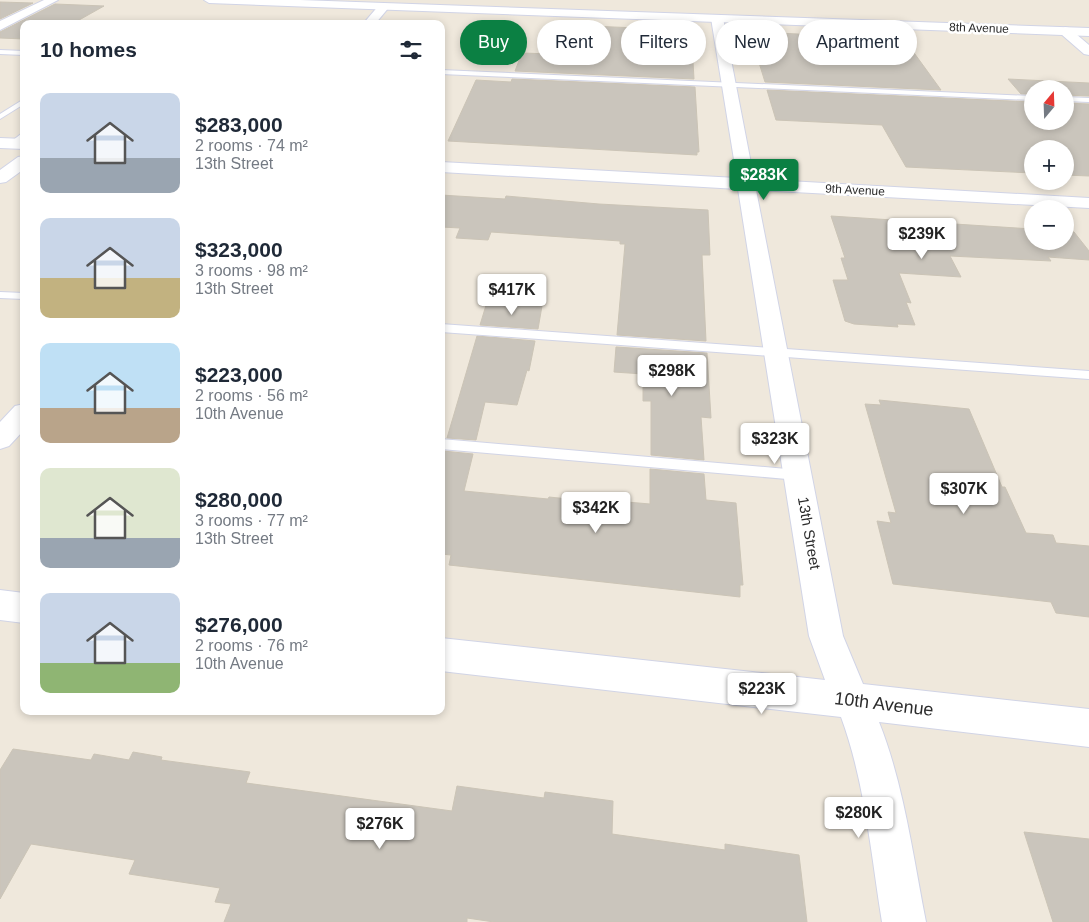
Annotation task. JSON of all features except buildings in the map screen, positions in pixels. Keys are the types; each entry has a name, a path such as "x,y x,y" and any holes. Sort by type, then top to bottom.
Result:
{"street":[{"path":"0,26 53,0"},
{"name":"8th Avenue","path":"209,0 1089,32"},
{"path":"372,20 384,6"},
{"name":"13th Street","path":"717,18 826,636 835,662 853,701 868,746 904,922"},
{"path":"1065,31 1089,51"},
{"path":"0,178 20,164"},
{"name":"9th Avenue","path":"445,167 1089,203"},
{"path":"0,439 20,417"},
{"path":"0,605 20,608"},
{"name":"10th Avenue","path":"445,654 1089,728"}],"lane":[{"path":"0,52 20,53"},
{"path":"445,72 1024,98"},
{"path":"1074,99 1089,100"},
{"path":"0,117 20,104"},
{"path":"0,294 20,296"},
{"path":"445,328 1089,375"},
{"path":"445,444 798,475"}]}
